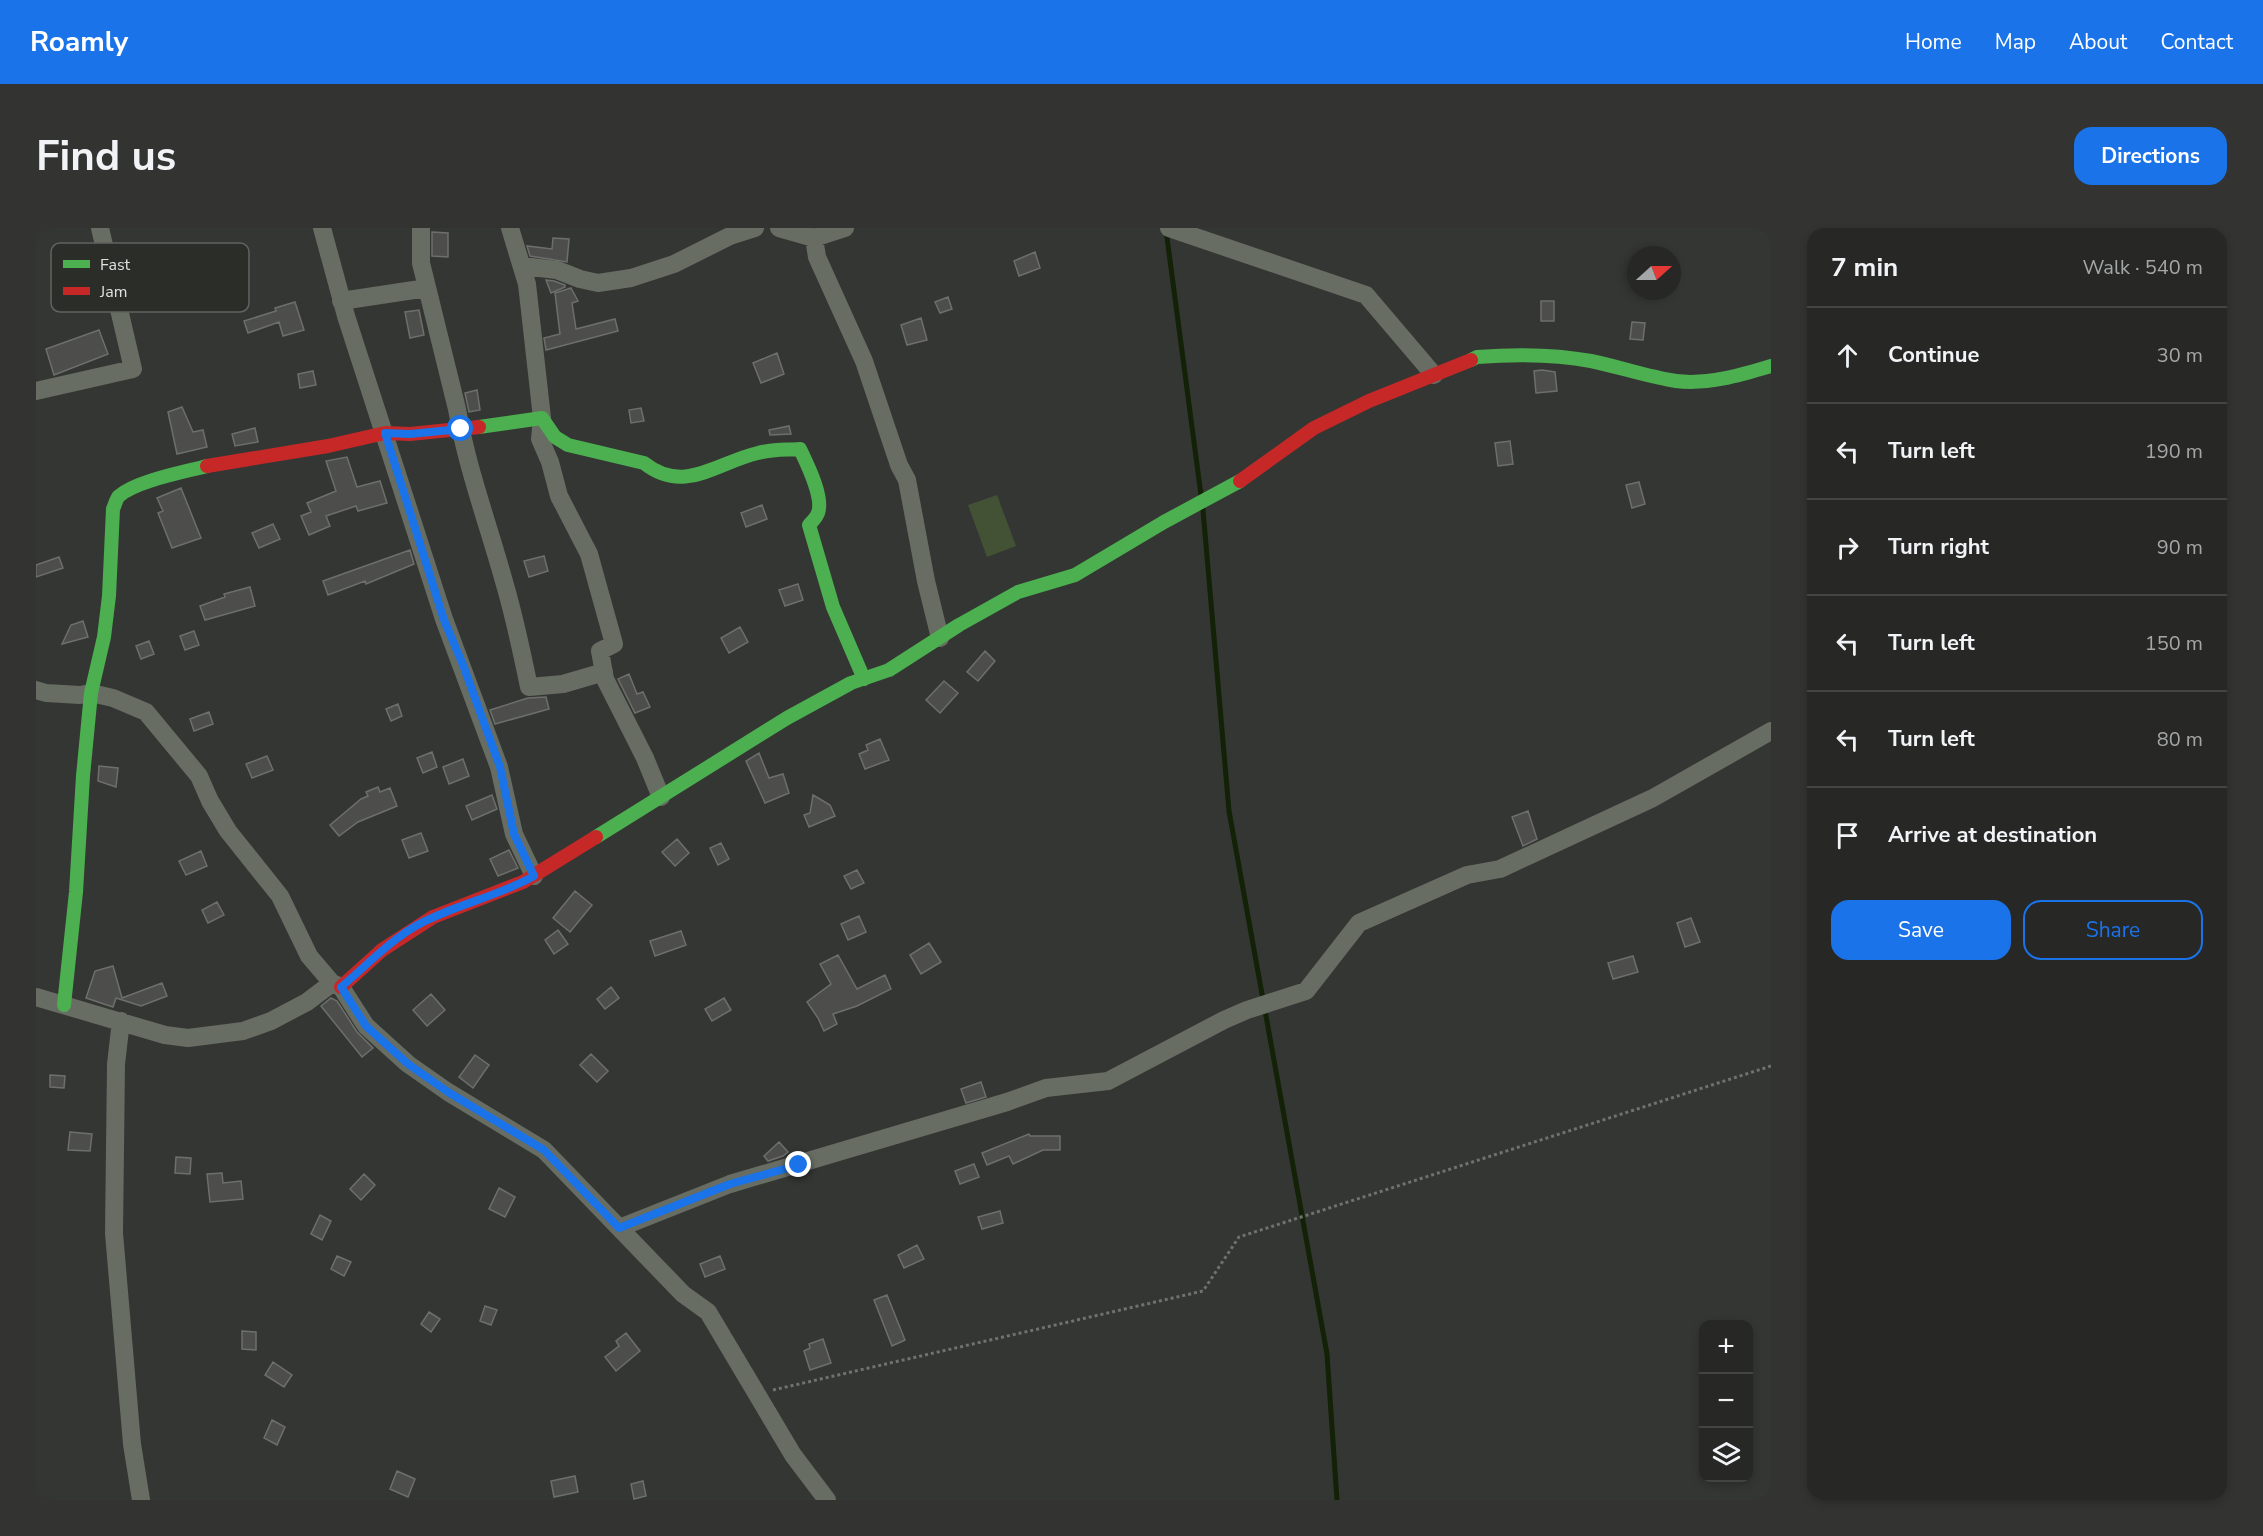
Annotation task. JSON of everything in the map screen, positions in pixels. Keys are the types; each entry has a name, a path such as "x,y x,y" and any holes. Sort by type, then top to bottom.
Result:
{"street":[{"path":"322,228 341,301 444,620 500,767 514,834 534,876"},
{"path":"421,228 421,263 483,515 505,586 530,687 563,684 604,672"},
{"path":"510,228 527,284 542,418 540,439 550,462 559,496 589,554 614,644 600,651 605,679 645,758 661,797"},
{"path":"522,266 557,270 597,283 631,278 674,264 730,236 755,228"},
{"path":"779,228 814,238 845,228"},
{"path":"1169,228 1366,295 1434,375"},
{"path":"814,238 817,257 864,361 899,465 907,480 926,581 940,638"},
{"path":"341,301 427,288"},
{"path":"36,391 133,369 122,312"},
{"path":"36,997 165,1035 188,1038 243,1031 271,1021 337,985 382,950 433,917 534,876 788,718 851,683 889,670 1018,592 1075,575 1164,522 1232,486 1314,428 1369,401 1477,357 1536,354 1590,361 1677,381 1705,381 1745,374 1771,366"},
{"path":"64,1005 76,891 91,693 104,637 113,538 113,509 118,497 131,489 157,479 214,464 328,446 385,433 410,434 542,418"},
{"path":"542,418 555,436 568,445 644,463 654,471 680,478 711,471 756,453 800,449 811,471 817,498 818,513 809,525 833,607 864,679"},
{"path":"36,690 46,693 80,695 91,693 113,698 146,712 199,776 210,801 228,831 280,896 309,956 337,985 366,1026 408,1064 448,1092 544,1150 683,1294 708,1312 794,1455 827,1500"},
{"path":"619,1228 730,1184 1007,1102 1046,1088 1108,1081 1224,1020 1306,991 1359,923 1467,875 1500,869 1643,803 1771,731"},
{"path":"121,1021 116,1064 114,1233 132,1444 141,1500"}],"path":[{"path":"757,1394 1203,1291 1239,1237 1771,1066"}],"green space":[{"path":"997,495 1016,546 987,557 968,505"}],"building":[{"path":"432,232 448,233 448,257 432,256"},
{"path":"553,238 569,239 567,262 530,256 527,246 552,249"},
{"path":"1035,252 1040,268 1019,276 1014,261"},
{"path":"546,280 565,285 565,287 551,293"},
{"path":"571,288 578,301 572,303 576,329 615,319 618,331 546,350 544,338 560,334 555,293"},
{"path":"948,297 952,309 940,313 935,302"},
{"path":"1541,301 1554,301 1554,321 1541,321"},
{"path":"295,302 304,330 283,336 279,322 248,333 244,321 276,311 275,308"},
{"path":"419,310 424,335 410,338 405,312"},
{"path":"921,318 927,340 907,345 901,325"},
{"path":"1632,322 1645,323 1643,340 1630,339"},
{"path":"99,330 108,354 54,375 46,349"},
{"path":"777,353 784,374 761,383 753,363"},
{"path":"313,371 316,385 300,388 298,374"},
{"path":"1534,371 1555,372 1557,391 1536,393"},
{"path":"477,390 480,410 469,412 465,393"},
{"path":"182,407 193,432 203,430 207,447 177,454 168,412"},
{"path":"641,408 644,421 631,423 629,410"},
{"path":"789,426 791,434 770,435 769,430"},
{"path":"255,428 258,442 235,446 232,434"},
{"path":"1510,441 1513,464 1498,466 1495,443"},
{"path":"347,457 357,487 380,481 387,503 358,511 356,506 326,516 330,526 309,535 301,516 311,512 307,503 336,491 326,461"},
{"path":"1639,482 1645,504 1632,508 1626,485"},
{"path":"181,488 201,538 172,548 158,513 163,511 157,498"},
{"path":"762,505 767,519 746,527 741,513"},
{"path":"273,524 280,539 259,548 252,533"},
{"path":"410,550 414,564 366,584 365,581 328,595 323,581"},
{"path":"544,556 548,571 529,577 524,561"},
{"path":"59,557 63,568 36,577 36,565"},
{"path":"798,584 803,600 785,606 779,590"},
{"path":"250,587 255,606 205,620 200,606 225,597 224,594"},
{"path":"83,621 88,637 62,644 71,625"},
{"path":"740,627 748,642 729,653 721,638"},
{"path":"194,631 199,645 185,650 180,636"},
{"path":"149,641 154,654 141,659 136,646"},
{"path":"985,651 995,661 978,681 967,672"},
{"path":"629,674 637,694 643,692 650,707 635,713 618,679"},
{"path":"944,681 958,693 940,713 926,700"},
{"path":"546,697 549,709 495,724 490,710 528,698"},
{"path":"398,704 402,716 391,721 386,709"},
{"path":"209,712 213,724 194,731 190,719"},
{"path":"880,739 889,760 865,769 859,754 868,750 866,745"},
{"path":"432,752 437,767 423,773 417,758"},
{"path":"759,753 769,778 783,774 789,793 765,803 746,761"},
{"path":"267,756 273,770 252,778 246,764"},
{"path":"463,759 469,776 449,784 443,767"},
{"path":"99,766 118,768 116,787 98,781"},
{"path":"378,787 380,792 390,788 397,806 358,822 339,836 330,825 361,799 368,796 366,792"},
{"path":"492,795 497,809 472,820 466,806"},
{"path":"813,795 830,805 835,816 809,827 804,815 810,813"},
{"path":"1528,811 1537,839 1523,846 1512,817"},
{"path":"421,833 428,851 409,858 402,840"},
{"path":"677,839 689,853 675,866 662,852"},
{"path":"721,843 729,859 718,865 710,848"},
{"path":"509,850 518,868 498,876 490,859"},
{"path":"201,851 207,866 186,875 179,861"},
{"path":"857,870 864,883 851,889 844,876"},
{"path":"575,891 592,905 570,932 553,918"},
{"path":"217,902 224,915 208,923 202,910"},
{"path":"859,916 866,932 848,940 841,924"},
{"path":"1691,918 1700,942 1685,947 1677,923"},
{"path":"558,930 568,944 554,954 545,940"},
{"path":"681,931 686,945 655,956 650,941"},
{"path":"929,943 941,962 921,974 910,955"},
{"path":"838,955 857,989 885,975 891,989 857,1006 833,1014 837,1024 824,1031 807,1002 831,984 820,964"},
{"path":"1633,956 1638,972 1613,979 1608,963"},
{"path":"113,966 122,998 162,983 167,996 141,1006 116,998 113,1007 86,998 95,971"},
{"path":"611,987 619,998 605,1009 597,999"},
{"path":"431,994 445,1010 427,1026 413,1010"},
{"path":"331,998 337,1001 357,1032 373,1048 362,1057 321,1006"},
{"path":"724,998 731,1010 712,1021 705,1009"},
{"path":"591,1054 608,1071 597,1082 580,1065"},
{"path":"475,1055 489,1065 473,1088 459,1077"},
{"path":"50,1075 65,1076 64,1088 50,1087"},
{"path":"981,1082 986,1097 966,1103 961,1089"},
{"path":"70,1132 92,1134 90,1151 68,1150"},
{"path":"1029,1134 1030,1136 1060,1136 1060,1150 1043,1150 1013,1164 1009,1156 987,1165 982,1153"},
{"path":"779,1142 788,1152 768,1161 764,1156"},
{"path":"176,1157 191,1158 190,1174 175,1173"},
{"path":"974,1164 979,1177 960,1184 955,1171"},
{"path":"222,1173 223,1183 241,1181 243,1199 210,1202 207,1174"},
{"path":"364,1174 375,1185 361,1200 350,1189"},
{"path":"499,1188 515,1197 505,1217 489,1209"},
{"path":"1000,1211 1003,1223 982,1229 978,1217"},
{"path":"320,1215 331,1221 322,1240 311,1234"},
{"path":"917,1245 924,1259 904,1268 898,1255"},
{"path":"337,1256 351,1262 344,1276 331,1269"},
{"path":"720,1256 725,1269 705,1277 700,1264"},
{"path":"887,1295 905,1340 892,1346 874,1300"},
{"path":"485,1306 497,1310 491,1325 480,1321"},
{"path":"429,1312 440,1319 431,1332 421,1324"},
{"path":"242,1331 256,1332 256,1350 242,1349"},
{"path":"626,1333 640,1351 616,1371 605,1357 619,1346 616,1341"},
{"path":"823,1339 831,1363 810,1370 804,1351 810,1348 809,1344"},
{"path":"273,1362 292,1375 284,1387 265,1375"},
{"path":"272,1420 285,1427 277,1445 264,1438"},
{"path":"397,1471 415,1479 408,1497 390,1489"},
{"path":"575,1476 578,1492 554,1497 551,1481"},
{"path":"643,1481 646,1496 634,1499 631,1484"}],"waterway":[{"path":"1166,230 1201,495"},
{"path":"1203,510 1229,811 1327,1354 1337,1500"}],"traffic: fast":[{"path":"1471,360 1477,357 1506,355 1563,357 1688,382 1724,378 1771,366"},
{"path":"479,427 542,418 555,437 568,445 644,463 659,472 673,476 701,473 763,452 800,449 819,498 818,513 809,525 833,607 864,679"},
{"path":"64,1005 76,892 91,693 104,637 109,596 113,509 119,496 137,486 207,466"},
{"path":"596,837 787,718 851,683 889,670 959,625 1018,592 1075,575 1164,522 1240,481"}],"traffic: jam":[{"path":"1240,481 1314,428 1369,401 1471,360"},
{"path":"207,466 328,446 385,433 410,434 479,427"},
{"path":"341,987 382,950 433,917 523,882 596,837"}],"route":[{"path":"461,429 410,434 385,433 444,620 500,767 514,834 534,876 433,917 382,950 341,987 366,1026 408,1064 448,1092 544,1150 619,1228 730,1184 799,1165"}]}
